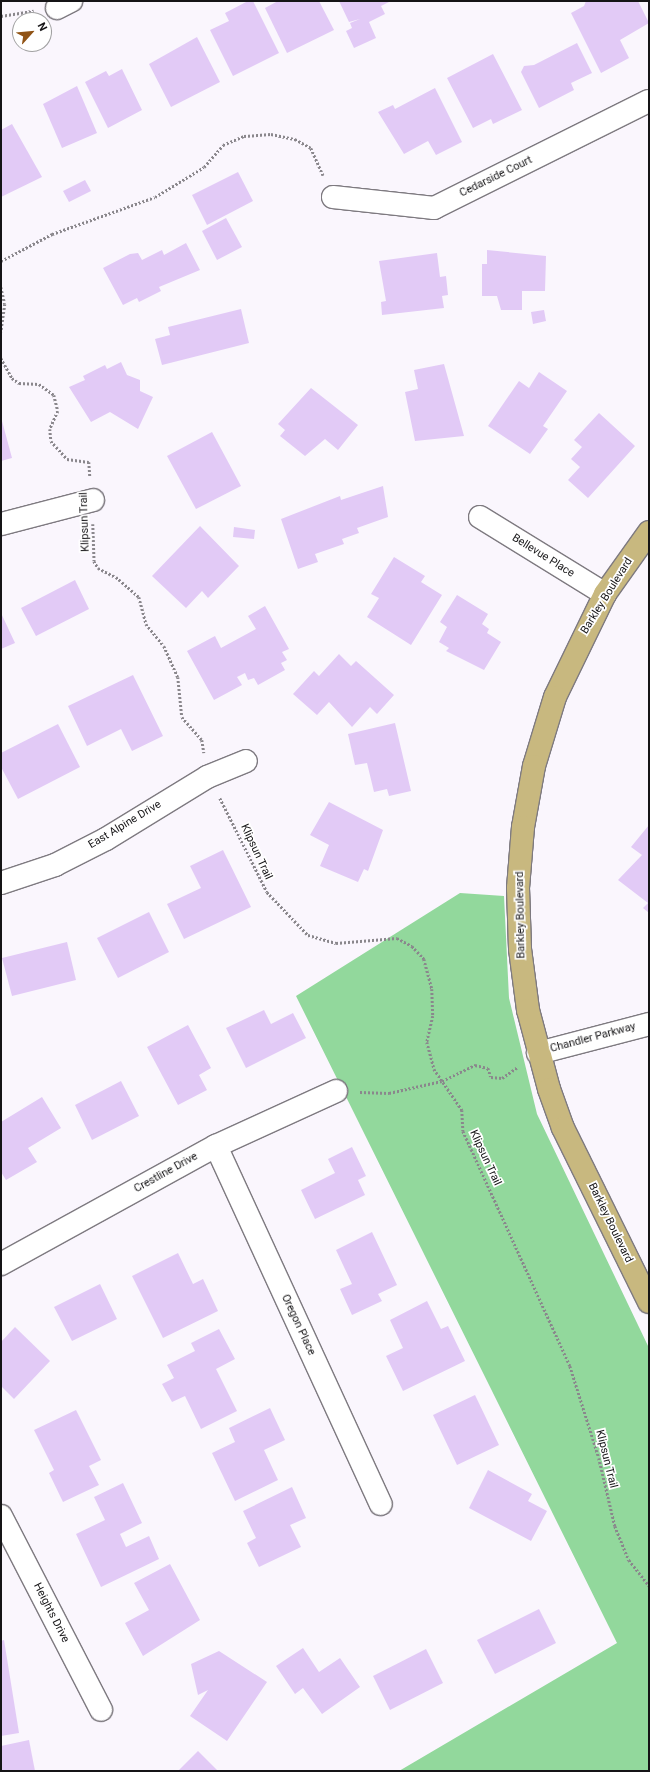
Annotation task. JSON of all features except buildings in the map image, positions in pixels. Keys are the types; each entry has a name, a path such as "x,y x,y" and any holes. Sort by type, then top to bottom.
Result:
{"main road":[{"name":"Barkley Boulevard","path":"649,532 605,594 555,698 534,766 523,826 518,888 520,949 538,1053 563,1128 649,1302"}],"street":[{"name":"Cedarside Court","path":"333,197 434,208 649,101"},
{"path":"1,524 94,500"},
{"name":"Bellevue Place","path":"480,517 605,594"},
{"name":"East Alpine Drive","path":"1,883 55,864 106,839 207,777 246,761"},
{"name":"Chandler Parkway","path":"538,1053 649,1024"},
{"name":"Crestline Drive","path":"1,1264 216,1146 336,1091"},
{"name":"Oregon Place","path":"216,1146 381,1504"},
{"name":"Heights Drive","path":"1,1516 101,1710"}],"path":[{"path":"1,16 64,5"},
{"path":"1,261 71,226 142,204 193,176 223,145 253,134 288,136 310,148 333,197"},
{"path":"1,287 5,304 1,332"},
{"name":"Klipsun Trail","path":"1,358 12,378 19,383 39,384 54,395 58,411 50,429 51,441 59,454 67,459 89,462 94,500 94,561 98,568 116,577 139,597 146,624 164,646 178,677 182,717 202,740 207,777"},
{"name":"Klipsun Trail","path":"232,818 252,867 276,903 308,935 336,943 397,938 412,946 430,974 433,1016 427,1042 442,1081 462,1110 463,1131 570,1366 599,1458 615,1526 629,1560 649,1586"},
{"path":"336,1091 389,1094 442,1081 475,1065 488,1068 491,1077 502,1078 538,1053"}],"green space":[{"path":"460,893 504,896 509,998 537,1114 649,1348 649,1771 399,1771 617,1643 296,996"}]}
